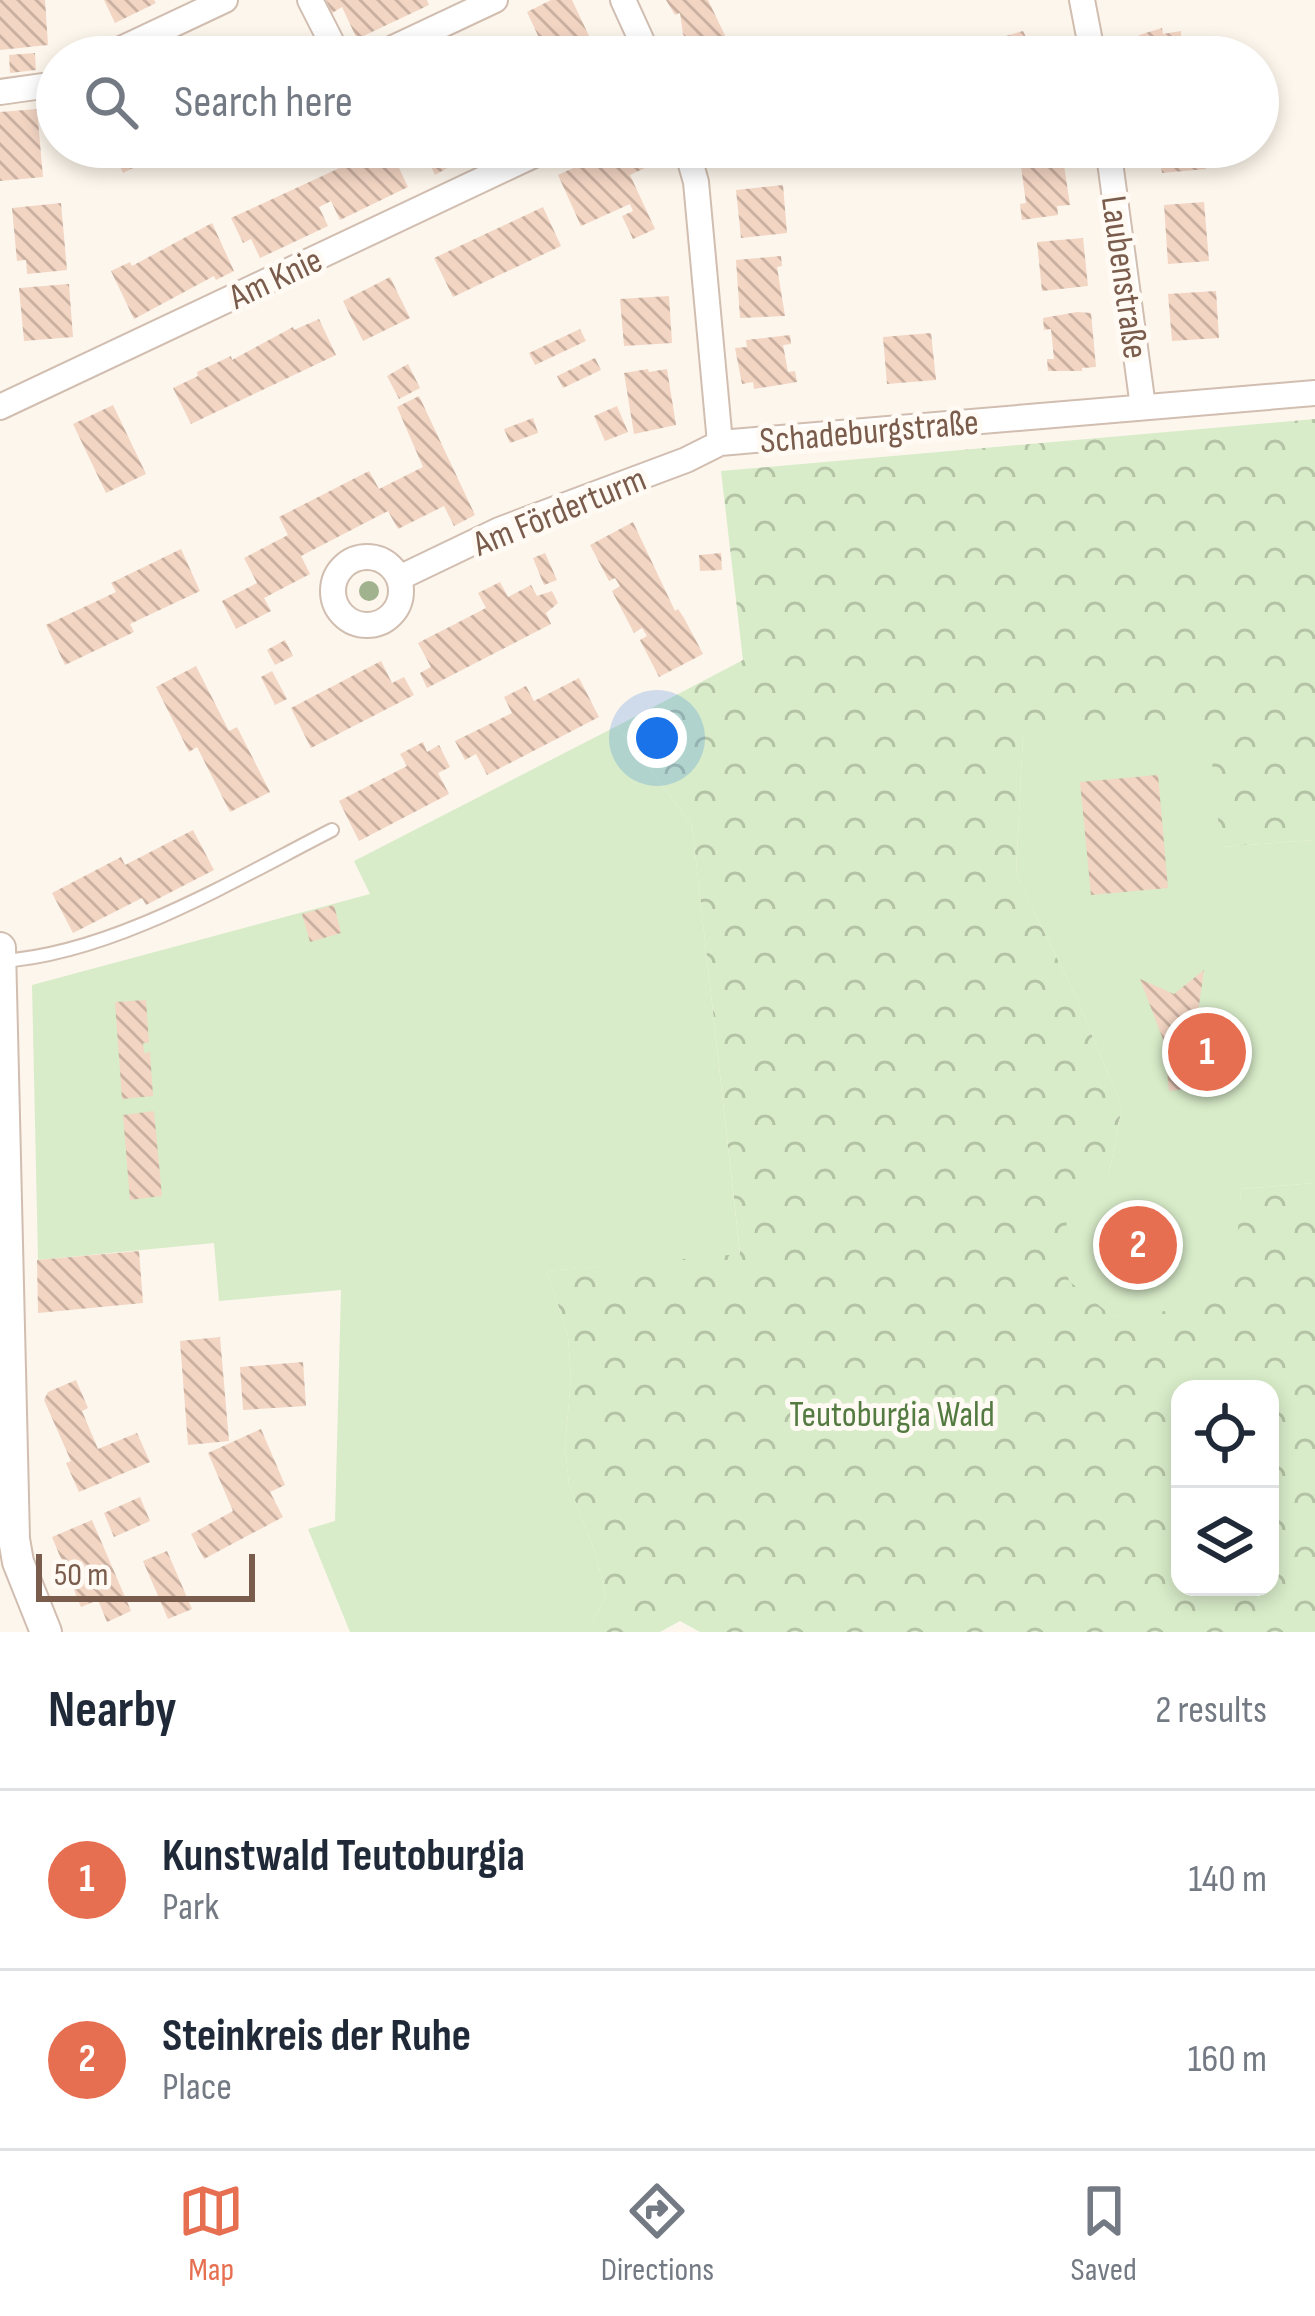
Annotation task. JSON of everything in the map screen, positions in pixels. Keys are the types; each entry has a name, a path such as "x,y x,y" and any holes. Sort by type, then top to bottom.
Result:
{"street":[{"path":"149,36 225,0"},
{"path":"310,0 328,36"},
{"path":"419,36 495,0"},
{"path":"623,0 639,36"},
{"path":"1082,0 1089,36"},
{"path":"0,92 36,87"},
{"name":"Am Knie","path":"0,407 506,168"},
{"name":"Schadeburgstraße","path":"692,168 720,442 1315,393"},
{"name":"Laubenstraße","path":"1111,168 1142,407"},
{"name":"Am Förderturm","path":"399,578 517,523 686,460 720,442"},
{"path":"0,948 7,1541 46,1632"}],"lane":[{"path":"0,962 37,959 167,914 332,830"}],"green space":[{"name":"Teutoburgia Wald","path":"1315,419 1315,840 1221,847 1023,735 1016,874 1076,997 1122,1107 1109,1174 1068,1216 1112,1316 1162,1309 1235,1259 1241,1189 1315,1183 1315,1632 700,1632 680,1621 660,1632 579,1632 594,1619 606,1596 569,1485 565,1446 571,1379 568,1336 547,1271 740,1253 692,825 617,726 743,660 721,471"},
{"path":"1208,724 1221,847 1315,840 1315,1183 1241,1189 1236,1259 1211,1287 1182,1307 1130,1319 1112,1316 1069,1281 1062,1253 1068,1215 1109,1174 1122,1107 1076,997 1016,874 1023,735"},
{"path":"617,726 692,825 740,1254 547,1271 568,1336 571,1379 565,1446 569,1485 606,1596 594,1619 580,1632 350,1632 308,1529 335,1521 341,1290 219,1301 214,1243 38,1260 32,985 370,894 354,861"}],"building":[{"path":"0,0 45,0 47,36 36,36 36,46 0,50"},
{"path":"104,0 154,0 156,3 115,23"},
{"path":"326,0 427,0 429,5 363,36 356,36 342,7 332,13"},
{"path":"551,0 572,0 589,36 538,36 527,12"},
{"path":"666,0 708,0 725,36 684,36 680,13 675,15"},
{"path":"1162,28 1163,34 1181,31 1181,36 1139,35"},
{"path":"35,53 36,70 10,73 9,55"},
{"path":"36,109 36,168 42,168 43,177 0,181 0,112"},
{"path":"339,168 399,168 408,187 340,220 331,201 319,207 328,226 260,258 251,239 243,243 231,218"},
{"path":"573,168 645,168 630,175 655,229 633,239 622,216 633,211 630,204 581,226 558,175"},
{"path":"1021,168 1064,168 1070,205 1057,206 1058,215 1022,220 1020,204 1026,203"},
{"path":"1161,168 1206,169 1162,173"},
{"path":"783,185 787,233 741,238 736,190"},
{"path":"1204,202 1209,261 1168,264 1164,205"},
{"path":"61,203 67,270 27,274 26,260 17,261 12,208"},
{"path":"543,207 561,246 453,297 434,258"},
{"path":"212,223 234,271 216,280 214,276 134,319 111,271 130,262 132,266"},
{"path":"1083,238 1088,286 1042,291 1037,242"},
{"path":"781,256 782,266 777,267 785,316 740,318 736,260"},
{"path":"390,277 410,318 363,341 343,301"},
{"path":"69,284 73,337 24,341 19,288"},
{"path":"1216,291 1219,338 1172,341 1168,294"},
{"path":"669,296 672,343 624,346 620,299"},
{"path":"1091,313 1096,367 1048,371 1047,359 1054,359 1051,329 1044,330 1043,318"},
{"path":"319,319 336,355 191,424 173,388 198,376 197,372"},
{"path":"580,329 586,341 535,365 529,353"},
{"path":"931,333 936,380 887,384 883,337"},
{"path":"790,335 791,344 783,345 788,372 795,371 797,382 754,389 753,382 742,384 735,348 747,347 746,340"},
{"path":"595,358 601,370 563,388 557,376"},
{"path":"408,364 420,388 399,399 387,376"},
{"path":"667,369 676,425 634,434 624,373"},
{"path":"419,396 475,515 454,526 444,506 398,529 388,511 301,556 310,574 264,598 271,611 236,629 222,601 257,583 244,558 288,535 279,517 369,471 379,489 423,467 397,407"},
{"path":"113,405 146,474 106,493 73,424"},
{"path":"617,406 628,432 605,441 594,416"},
{"path":"533,418 538,433 510,443 504,429"},
{"path":"633,522 675,611 684,618 703,654 659,677 640,640 647,636 642,628 634,633 612,591 620,586 615,578 609,581 590,545"},
{"path":"181,549 200,591 130,624 134,632 65,665 46,625 116,592 111,583"},
{"path":"545,553 557,580 544,585 533,558"},
{"path":"721,553 722,570 700,571 699,555"},
{"path":"500,582 508,597 531,585 537,596 552,591 558,603 546,613 551,624 427,688 420,673 431,667 418,643 486,608 478,593"},
{"path":"285,640 293,656 275,665 267,650"},
{"path":"381,661 392,683 404,677 414,695 311,748 291,708"},
{"path":"196,666 229,731 237,727 270,792 230,812 197,747 189,752 156,687"},
{"path":"272,671 287,699 275,705 261,677"},
{"path":"579,678 599,717 487,775 476,754 465,760 455,741 512,713 504,697 526,686 534,701"},
{"path":"423,742 427,752 439,745 450,767 438,773 449,794 359,841 339,801 407,766 400,754"},
{"path":"1158,775 1168,888 1091,895 1080,782"},
{"path":"193,830 214,870 146,905 142,898 73,933 52,893 121,857 125,865"},
{"path":"334,905 341,933 310,942 302,914"},
{"path":"1204,970 1196,1027 1202,1087 1169,1091 1164,1042 1140,979 1174,994"},
{"path":"146,1000 149,1043 143,1043 144,1053 150,1052 153,1096 122,1099 115,1002"},
{"path":"154,1111 162,1196 130,1200 123,1115"},
{"path":"139,1251 143,1303 38,1313 37,1260"},
{"path":"220,1337 229,1441 188,1445 180,1341"},
{"path":"303,1362 306,1406 243,1410 240,1367"},
{"path":"76,1380 88,1408 82,1411 98,1449 137,1433 150,1462 79,1492 44,1400 48,1392"},
{"path":"261,1429 285,1485 270,1492 283,1517 204,1559 191,1534 233,1511 208,1453"},
{"path":"140,1497 150,1521 114,1537 104,1513"},
{"path":"92,1520 131,1611 107,1622 98,1600 81,1607 52,1537"},
{"path":"167,1551 192,1609 168,1619 143,1561"}],"place":[{"name":"Kunstwald Teutoburgia","path":"1207,1052"},
{"name":"Steinkreis der Ruhe","path":"1138,1245"}]}
